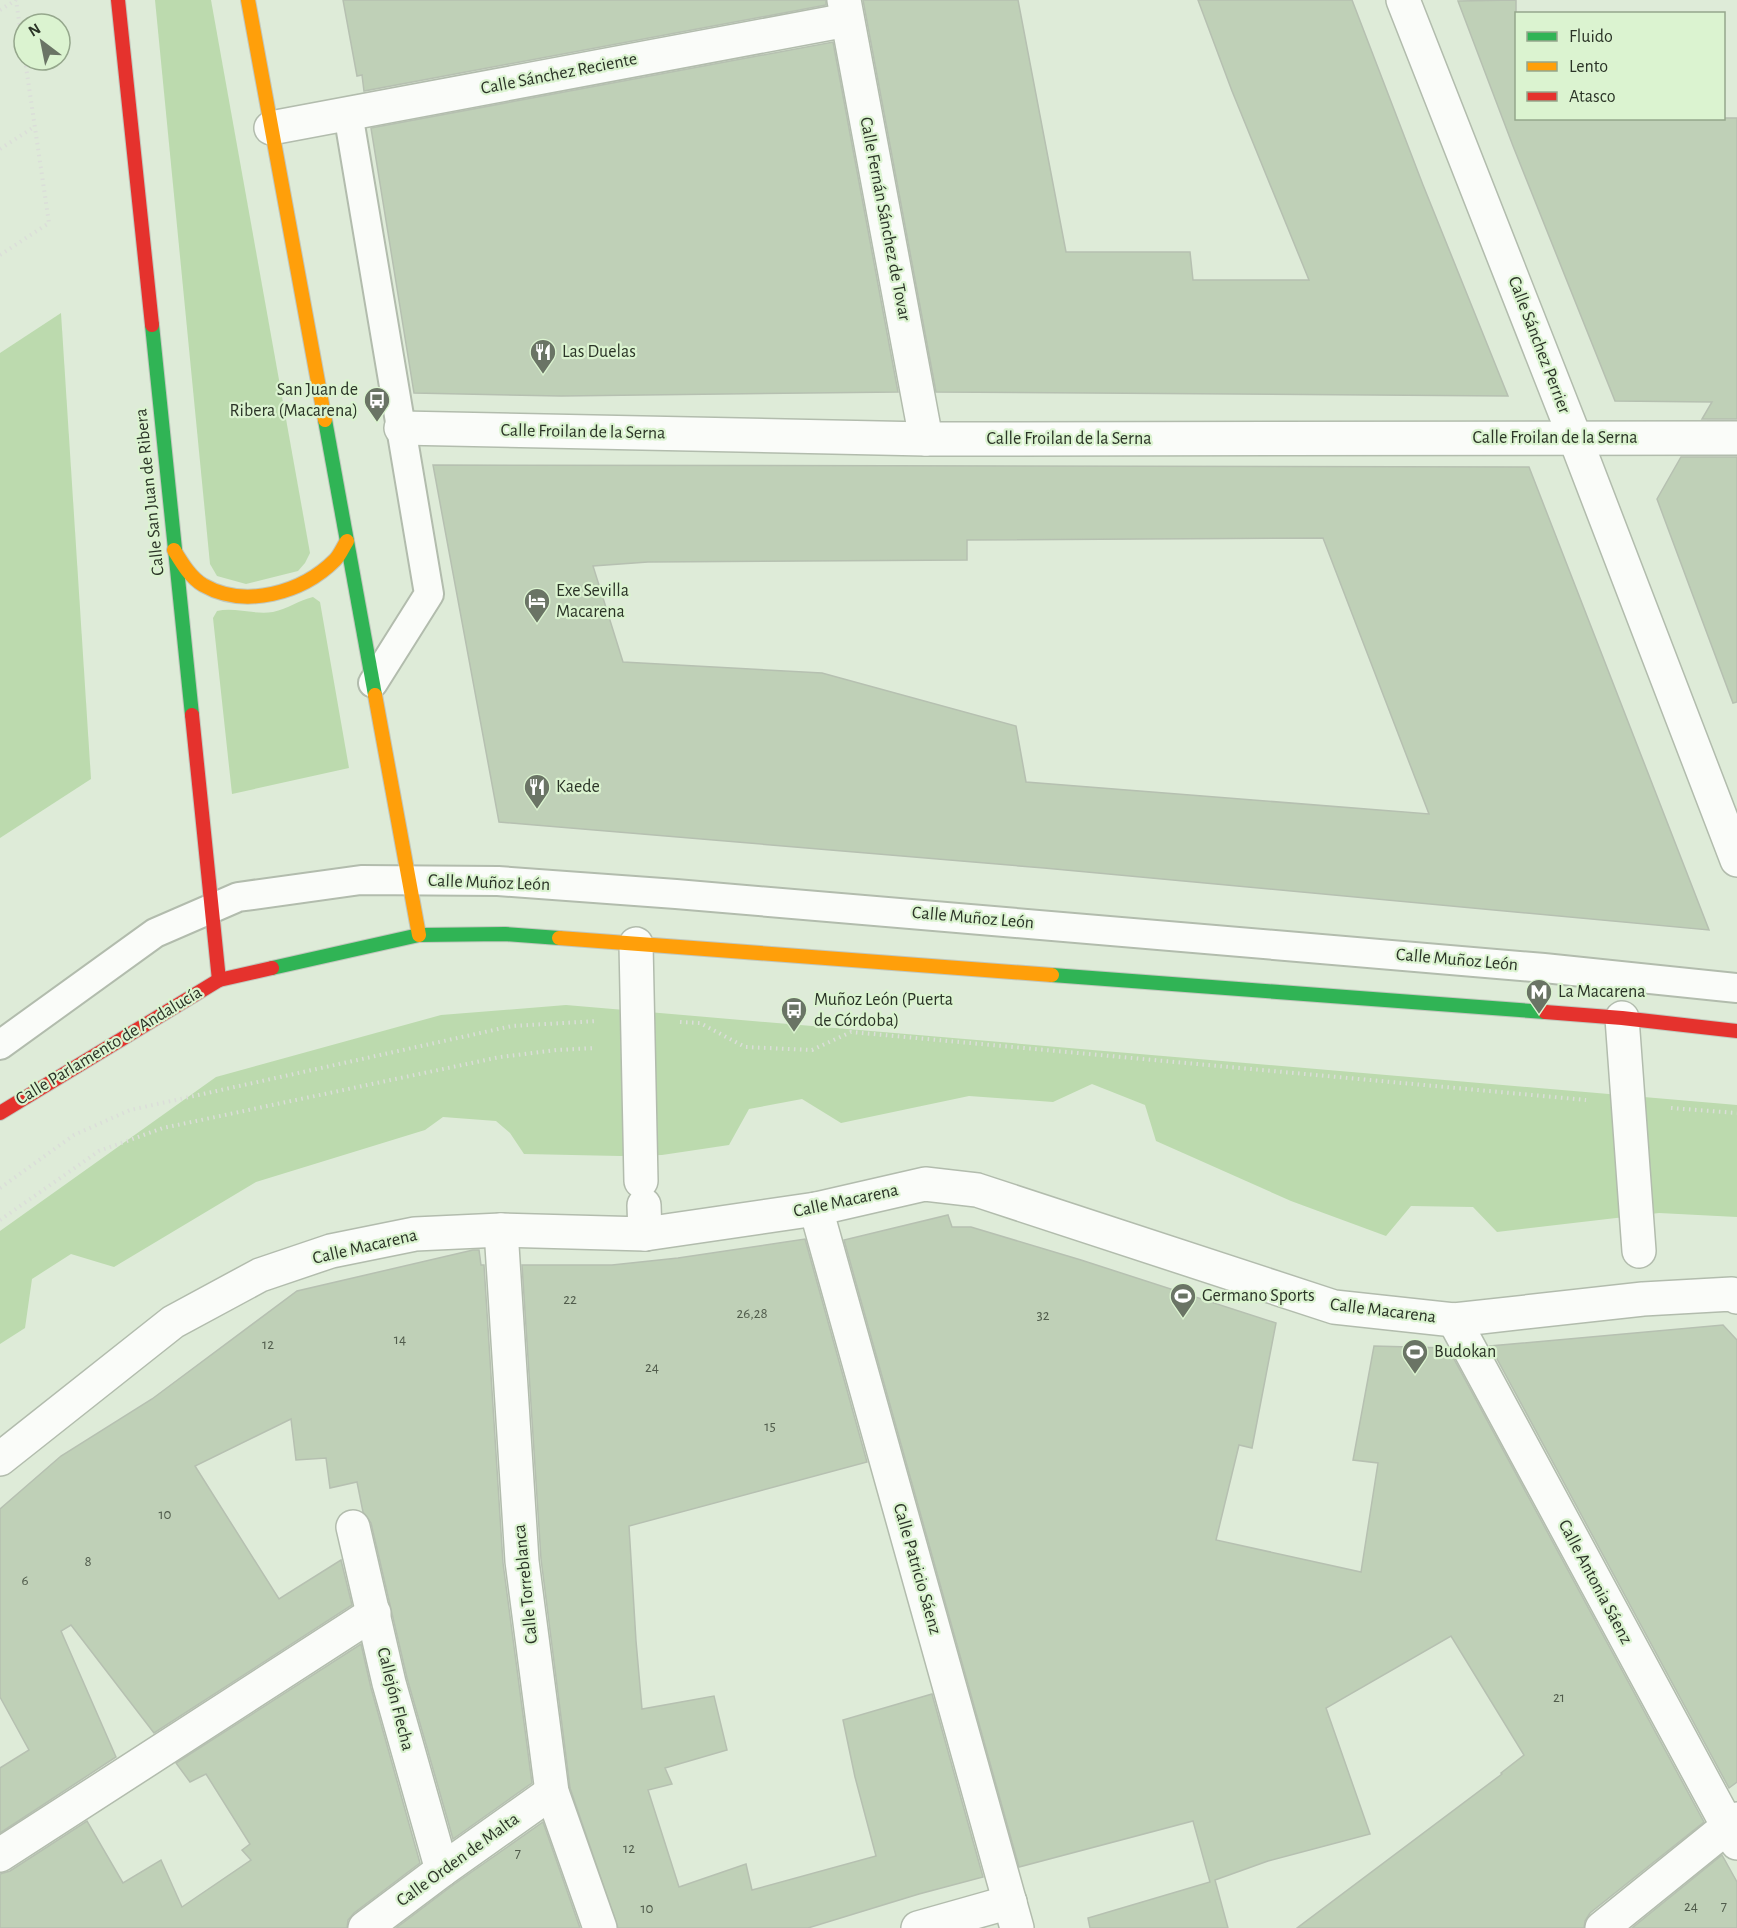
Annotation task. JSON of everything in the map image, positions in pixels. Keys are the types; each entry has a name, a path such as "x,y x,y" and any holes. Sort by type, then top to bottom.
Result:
{"main road":[{"name":"Calle San Juan de Ribera","path":"118,0 219,980"},
{"path":"248,0 419,934"},
{"path":"174,550 185,569 204,586 233,596 253,597 286,590 312,578 337,558 347,541"},
{"path":"219,980 419,934 505,934 1622,1018 1737,1031"},
{"name":"Calle Parlamento de Andalucía","path":"0,1113 219,980"}],"street":[{"name":"Calle Sánchez Perrier","path":"1403,0 1737,860"},
{"name":"Calle Sánchez Reciente","path":"271,128 846,10"},
{"name":"Calle Fernán Sánchez de Tovar","path":"846,10 926,439"},
{"name":"Calle Froilan de la Serna","path":"401,428 926,439 1737,438"},
{"path":"636,944 643,1207"},
{"path":"1622,1018 1643,1299"},
{"name":"Calle Macarena","path":"0,1459 173,1322 261,1275 331,1251 415,1234 501,1230 643,1207 816,1209 925,1184 977,1190 1334,1307 1454,1320 1643,1299 1732,1294 1737,1297"},
{"name":"Calle Patricio Sáenz","path":"816,1209 1013,1915"},
{"name":"Calle Torreblanca","path":"501,1230 522,1561 552,1792 600,1928"},
{"name":"Calle Antonia Sáenz","path":"1454,1320 1734,1830"},
{"name":"Callejón Flecha","path":"353,1527 389,1683 442,1870"},
{"path":"0,1854 374,1613"},
{"name":"Calle Orden de Malta","path":"365,1928 552,1792"},
{"path":"1602,1928 1734,1830"},
{"path":"918,1928 1013,1915"}],"lane":[{"path":"348,113 429,594 373,683"},
{"name":"Calle Muñoz León","path":"212,909 238,897 361,880 498,881 1544,968 1737,988"},
{"path":"0,1045 154,933 212,909"}],"path":[{"path":"0,10 16,0 18,12"},
{"path":"0,255 49,223 27,72"},
{"path":"0,149 34,127"},
{"path":"0,1188 74,1135 130,1110 512,1026 601,1021"},
{"path":"670,1021 700,1023 745,1047 812,1050 851,1032 1590,1100"},
{"path":"0,1220 99,1151 163,1128 500,1057 556,1050 598,1048"},
{"path":"1669,1108 1737,1113"}],"green space":[{"path":"155,0 211,0 310,553 298,571 246,584 217,576 210,564"},
{"path":"61,313 91,779 0,838 0,353"},
{"path":"313,597 320,602 349,768 232,794 213,618 217,611 224,610 273,612"},
{"path":"566,1005 1737,1105 1737,1217 1659,1213 1497,1232 1473,1207 1411,1206 1386,1236 1291,1201 1156,1141 1145,1105 1092,1084 1053,1102 969,1096 841,1123 802,1099 749,1109 729,1145 662,1155 524,1154 510,1133 496,1121 443,1117 425,1130 256,1182 114,1267 71,1254 32,1279 25,1328 0,1344 0,1231 216,1077 441,1015"}],"building":[{"path":"343,0 826,0 826,5 364,91 362,75 357,76"},
{"path":"863,0 1018,0 1066,252 1190,252 1193,280 1309,280 1232,91 1198,0 1352,0 1508,396 936,392"},
{"path":"1516,0 1515,120 1725,120 1725,118 1737,118 1737,419 1702,419 1712,402 1615,401 1458,1"},
{"path":"833,42 898,392 561,396 414,393 371,128"},
{"path":"1681,457 1737,457 1737,702 1733,703 1657,499"},
{"path":"433,465 1529,467 1709,930 1044,868 499,822","holes":["1323,538 1429,814 1026,782 1016,726 822,673 623,662 593,566 648,562 967,560 967,540"]},
{"path":"948,1215 952,1227 971,1227 1276,1323 1252,1448 1239,1445 1216,1540 1361,1572 1378,1463 1353,1460 1374,1346 1448,1348 1704,1822 1590,1913 1584,1928 1297,1928 1524,1755 1451,1636 1326,1708 1370,1834 1268,1861 1215,1880 1228,1928 1090,1928 1088,1918 1210,1882 1193,1821 1019,1867 844,1240"},
{"path":"805,1239 867,1462 629,1526 642,1709 714,1696 727,1750 665,1768 672,1784 648,1790 679,1887 746,1864 752,1890 876,1856 843,1720 932,1694 983,1877 808,1928 618,1928 570,1788 541,1559 522,1265 612,1265 678,1258"},
{"path":"479,1250 481,1265 484,1265 503,1563 532,1783 453,1839 407,1678 371,1523 363,1512 357,1482 330,1488 326,1458 296,1460 291,1419 195,1466 279,1599 341,1560 352,1605 154,1733 71,1625 61,1631 116,1757 0,1833 0,1768 29,1750 0,1697 0,1509 61,1456 152,1399 297,1291"},
{"path":"1723,1325 1737,1340 1737,1782 1729,1788 1490,1346"},
{"path":"361,1644 420,1863 354,1913 348,1920 347,1928 0,1928 0,1874 10,1871 87,1821 123,1883 161,1860 182,1907 251,1860 242,1850 250,1844 206,1774 190,1782 176,1763"},
{"path":"543,1822 580,1928 396,1928 453,1885"},
{"path":"1722,1855 1737,1882 1737,1928 1632,1928"}],"traffic: fast":[{"path":"152,325 192,715"},
{"path":"325,420 375,695"},
{"path":"272,968 419,935 505,934 559,938"},
{"path":"1052,975 1545,1012"}],"traffic: slow":[{"path":"248,0 325,420"},
{"path":"174,550 190,574 203,585 237,596 255,596 290,589 322,572 335,560 347,541"},
{"path":"375,695 419,935"},
{"path":"559,938 1052,975"}],"traffic: jam":[{"path":"118,0 152,325"},
{"path":"192,715 219,980"},
{"path":"0,1113 219,980 272,968"},
{"path":"1545,1012 1737,1031"}],"place":[{"name":"Las Duelas","path":"543,375"},
{"name":"San Juan de Ribera (Macarena)","path":"377,423"},
{"name":"Exe Sevilla Macarena","path":"537,624"},
{"name":"Kaede","path":"537,810"},
{"name":"La Macarena","path":"1539,1015"},
{"name":"Muñoz León (Puerta de Córdoba)","path":"794,1033"},
{"name":"Germano Sports","path":"1183,1319"},
{"name":"Budokan","path":"1415,1375"}]}
